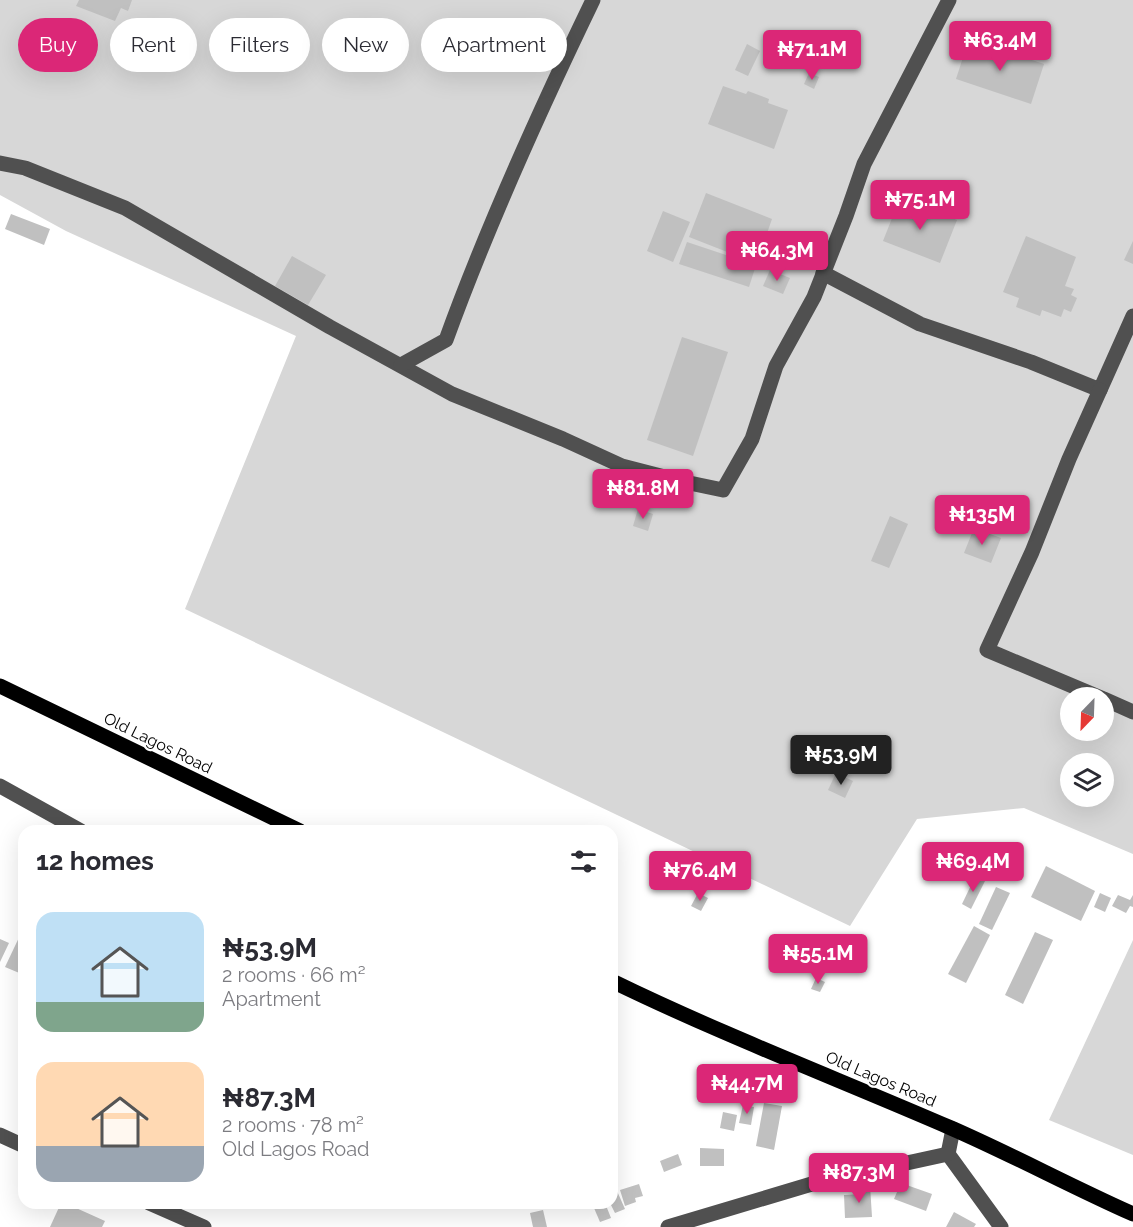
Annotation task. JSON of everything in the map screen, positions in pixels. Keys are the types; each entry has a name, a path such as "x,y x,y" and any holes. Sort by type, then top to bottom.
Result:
{"main road":[{"name":"Old Lagos Road","path":"0,686 288,825"},
{"name":"Old Lagos Road","path":"618,984 667,1008 953,1129 1084,1193 1133,1214"}],"street":[{"path":"401,365 446,340 473,266 536,117 593,0"},
{"path":"0,163 25,168 125,208 330,327 452,394 622,466 723,490 752,439 776,366 814,297 864,164 948,0"},
{"path":"823,273 920,324 1031,362 1100,390"},
{"path":"1076,687 987,650 1032,552 1133,316"},
{"path":"1114,703 1133,712"},
{"path":"0,786 70,825"},
{"path":"953,1129 948,1154 1001,1227"},
{"path":"0,1135 18,1143"},
{"path":"668,1227 815,1183 948,1154"},
{"path":"163,1209 204,1227"}],"shaded area":[{"path":"0,0 1133,0 1133,854 1024,808 917,819 850,926 185,609 296,336 66,231 0,195"},
{"path":"1133,940 1133,1155 1049,1120"}],"building":[{"path":"79,0 132,0 128,11 121,8 116,18 110,19 76,6"},
{"path":"969,39 1044,64 1031,104 956,79"},
{"path":"747,44 760,51 748,76 735,70"},
{"path":"809,73 819,77 814,89 804,84"},
{"path":"723,86 746,94 748,91 769,99 768,103 788,110 774,149 708,124"},
{"path":"706,193 772,219 764,242 754,238 745,259 689,237"},
{"path":"900,198 957,220 940,263 883,241"},
{"path":"663,211 690,222 673,262 647,251"},
{"path":"11,214 50,229 44,245 5,229"},
{"path":"1026,236 1076,257 1065,286 1074,289 1071,295 1077,298 1071,312 1064,309 1061,317 1042,310 1040,316 1016,307 1019,298 1003,292"},
{"path":"1133,241 1133,264 1124,260"},
{"path":"687,242 756,265 749,287 679,264"},
{"path":"292,256 326,275 308,305 275,286"},
{"path":"770,270 790,278 783,294 763,286"},
{"path":"682,337 728,352 693,456 647,440"},
{"path":"638,509 653,514 648,531 633,526"},
{"path":"890,516 908,524 889,568 871,561"},
{"path":"974,528 1001,538 991,563 964,553"},
{"path":"836,773 853,781 845,798 828,790"},
{"path":"1046,866 1095,891 1081,921 1031,897"},
{"path":"975,877 985,881 971,909 962,904"},
{"path":"996,887 1010,893 992,930 979,924"},
{"path":"698,893 708,898 701,911 691,906"},
{"path":"1100,893 1111,898 1105,912 1094,907"},
{"path":"1118,895 1130,900 1133,895 1133,907 1130,906 1126,913 1112,906"},
{"path":"974,926 990,935 966,983 948,974"},
{"path":"1035,932 1053,940 1023,1004 1005,995"},
{"path":"0,939 9,943 0,962"},
{"path":"18,940 18,972 5,967"},
{"path":"816,978 825,982 820,992 811,989"},
{"path":"764,1103 782,1106 774,1150 756,1146"},
{"path":"743,1105 754,1107 751,1125 739,1123"},
{"path":"723,1112 737,1115 734,1131 720,1128"},
{"path":"700,1148 724,1149 724,1166 700,1166"},
{"path":"678,1154 682,1165 664,1172 660,1161"},
{"path":"901,1183 932,1194 926,1211 894,1199"},
{"path":"639,1184 643,1196 635,1198 636,1202 625,1206 620,1190"},
{"path":"870,1185 872,1217 845,1218 844,1195 861,1194 861,1186"},
{"path":"618,1193 625,1209 615,1213 613,1209 618,1209"},
{"path":"58,1209 78,1209 105,1221 102,1227 50,1227"},
{"path":"594,1209 607,1209 611,1218 600,1222"},
{"path":"543,1210 547,1227 533,1227 530,1213"},
{"path":"954,1212 976,1224 974,1227 946,1227"}]}
